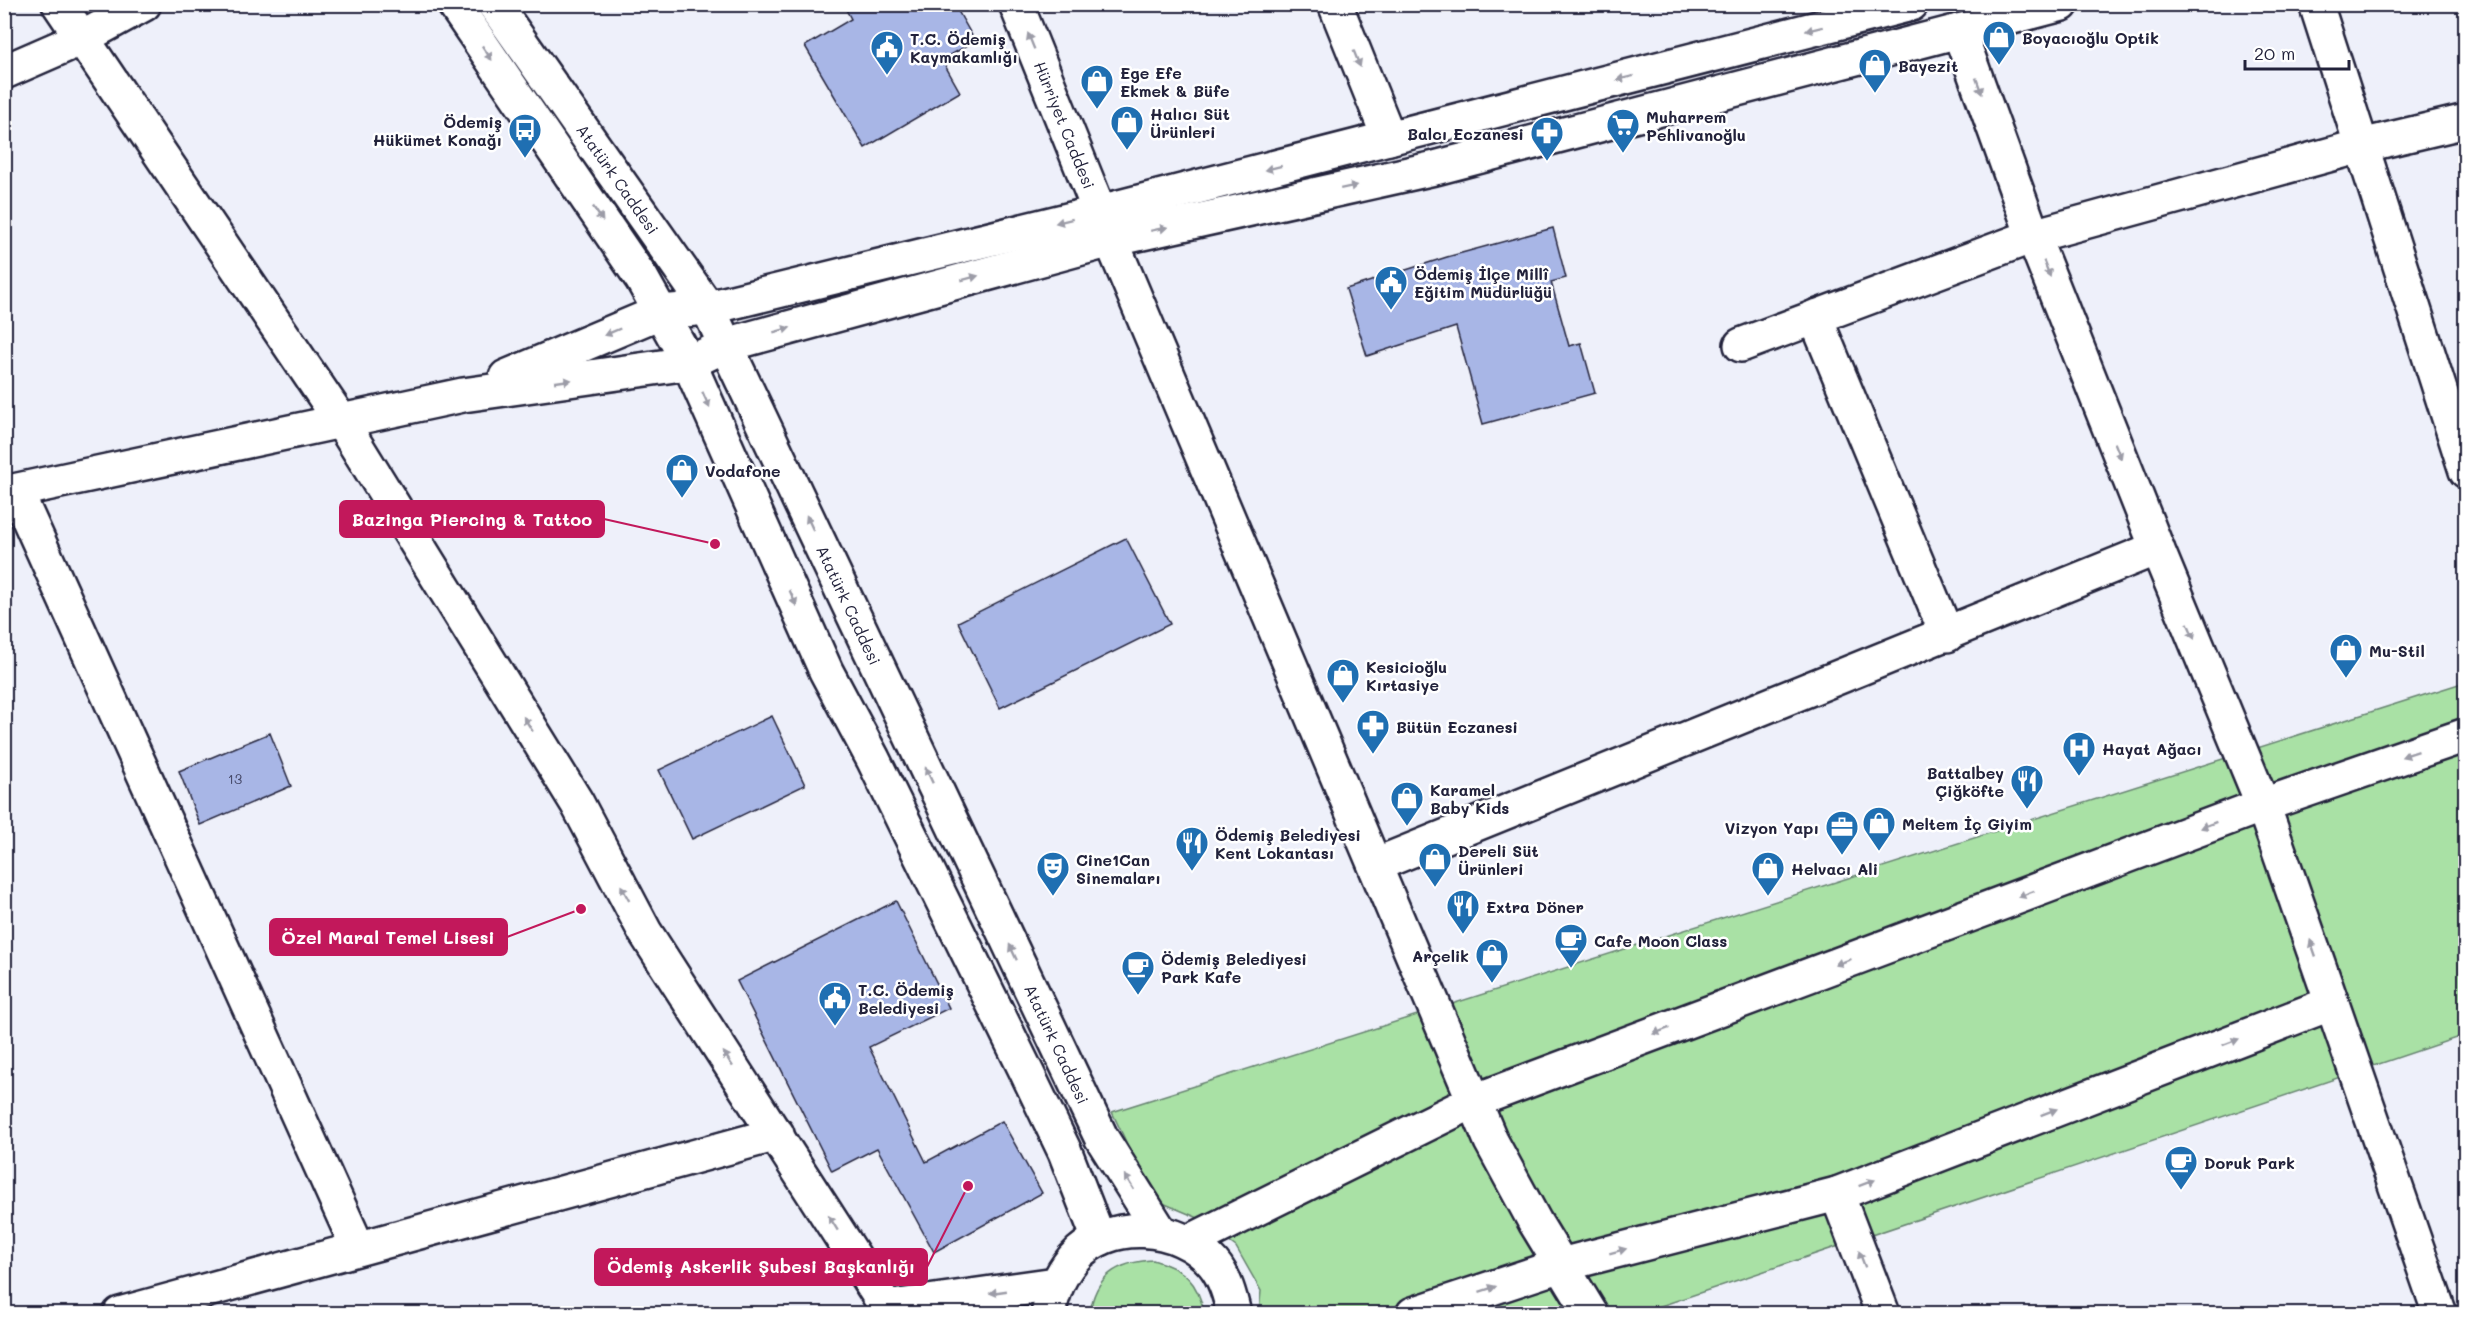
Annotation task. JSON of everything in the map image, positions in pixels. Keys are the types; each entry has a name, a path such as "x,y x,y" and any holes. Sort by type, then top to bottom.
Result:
{"street":[{"path":"59,4 341,421 577,803 645,932 894,1312 1052,1299 1074,1258 1099,1239 1129,1230 1175,1237 1474,1101 2263,805 2466,735"},
{"path":"4,72 82,38 144,4"},
{"path":"454,4 642,279 689,363 826,671 878,770 1028,1073 1065,1152 1099,1239"},
{"name":"Atatürk Caddesi","path":"495,4 708,308 1101,1137 1175,1237 1213,1263 1229,1290 1234,1314"},
{"name":"Hürriyet Caddesi","path":"1016,4 1106,226 1491,1141 1591,1314"},
{"path":"1335,4 1389,138"},
{"path":"358,1248 10,492 463,395 689,363 726,345 1389,138 1911,4"},
{"path":"463,395 660,312 708,308 1106,226 1435,168 2062,4"},
{"path":"2316,4 2466,471"},
{"path":"1959,31 2033,236 2157,548 2263,805 2440,1314"},
{"path":"1741,345 2033,236 2361,146 2466,121"},
{"path":"1815,317 1947,635"},
{"path":"1375,865 2157,548"},
{"path":"1413,1314 1561,1265 1837,1194 2332,1003"},
{"path":"120,1314 777,1134"},
{"path":"1837,1194 1882,1314"}],"green space":[{"path":"2465,682 2465,1035 1640,1313 1259,1313 1261,1291 1236,1247 1196,1217 1153,1199 1112,1112"},
{"path":"1153,1260 1181,1272 1188,1278 1198,1292 1204,1313 1090,1313 1097,1289 1110,1273 1129,1264"}],"building":[{"name":"T.C. Ödemiş Kaymakamlığı","path":"843,4 954,4 975,41 942,60 960,92 865,148 805,46 851,19"},
{"path":"1553,228 1566,278 1551,282 1569,346 1581,343 1595,393 1483,424 1456,327 1367,356 1346,289 1447,257"},
{"path":"1126,538 1170,624 1000,708 958,622"},
{"path":"772,716 805,785 692,839 659,770"},
{"path":"270,733 291,786 200,825 179,771"},
{"name":"T.C. Ödemiş Belediyesi","path":"896,901 949,1008 869,1047 926,1162 1002,1121 1042,1193 934,1252 877,1148 832,1171 737,981"}],"place":[{"name":"Boyacıoğlu Optik","path":"1999,66"},
{"name":"T.C. Ödemiş Kaymakamlığı","path":"887,76"},
{"name":"Bayezit","path":"1875,94"},
{"name":"Ege Efe Ekmek & Büfe","path":"1097,110"},
{"name":"Halıcı Süt Ürünleri","path":"1127,151"},
{"name":"Muharrem Pehlivanoğlu","path":"1623,154"},
{"name":"Ödemiş Hükümet Konağı","path":"525,159"},
{"name":"Balcı Eczanesi","path":"1547,162"},
{"name":"Ödemiş İlçe Millî Eğitim Müdürlüğü","path":"1391,311"},
{"name":"Vodafone","path":"682,499"},
{"name":"Bazinga Piercing & Tattoo","path":"715,544"},
{"name":"Mu-Stil","path":"2346,679"},
{"name":"Kesicioğlu Kırtasiye","path":"1343,704"},
{"name":"Bütün Eczanesi","path":"1373,755"},
{"name":"Hayat Ağacı","path":"2079,777"},
{"name":"Battalbey Çiğköfte","path":"2027,810"},
{"name":"Karamel Baby Kids","path":"1407,827"},
{"name":"Meltem İç Giyim","path":"1879,852"},
{"name":"Vizyon Yapı","path":"1842,856"},
{"name":"Ödemiş Belediyesi Kent Lokantası","path":"1192,872"},
{"name":"Dereli Süt Ürünleri","path":"1435,888"},
{"name":"Cine1Can Sinemaları","path":"1053,897"},
{"name":"Helvacı Ali","path":"1768,897"},
{"name":"Özel Maral Temel Lisesi","path":"581,909"},
{"name":"Extra Döner","path":"1463,935"},
{"name":"Cafe Moon Class","path":"1571,969"},
{"name":"Arçelik","path":"1492,984"},
{"name":"Ödemiş Belediyesi Park Kafe","path":"1138,996"},
{"name":"T.C. Ödemiş Belediyesi","path":"835,1027"},
{"name":"Ödemiş Askerlik Şubesi Başkanlığı","path":"968,1186"},
{"name":"Doruk Park","path":"2181,1191"}]}
